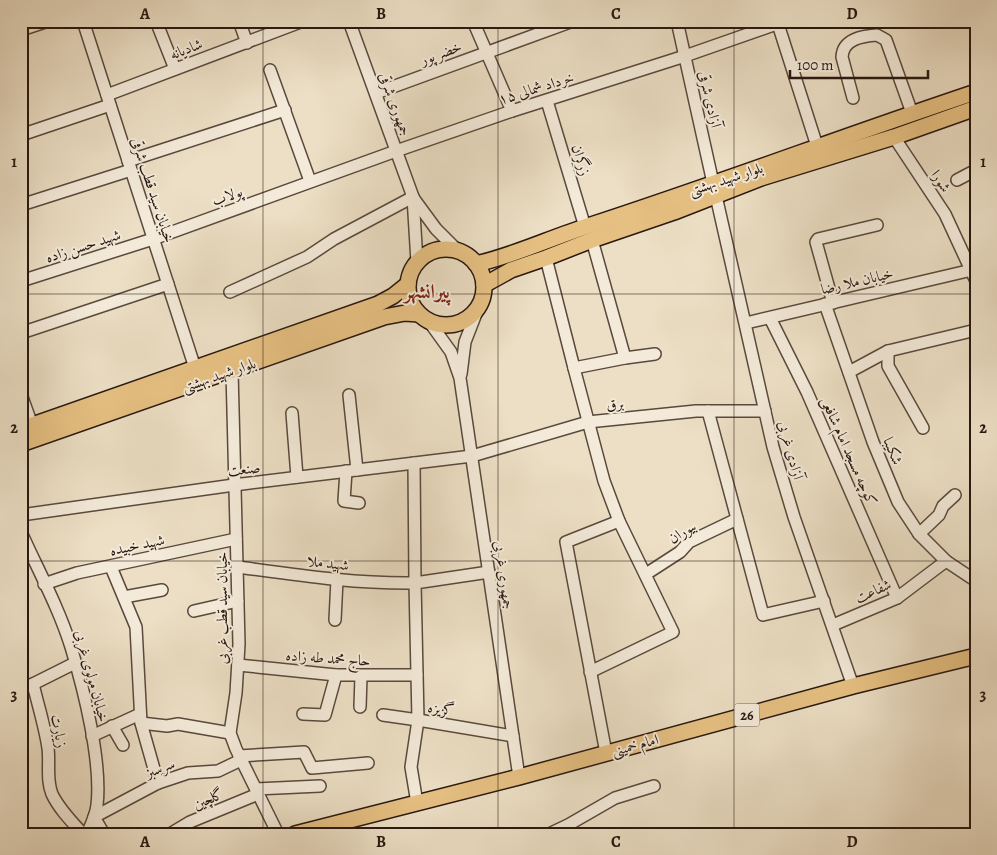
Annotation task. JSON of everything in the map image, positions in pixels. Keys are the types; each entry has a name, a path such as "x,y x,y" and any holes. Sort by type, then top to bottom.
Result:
{"main road":[{"name":"بلوار شهید بهشتی","path":"715,190 755,170 817,146 976,92"},
{"name":"بلوار شهید بهشتی","path":"476,264 588,233 715,190 761,178 894,137 976,108"},
{"name":"بلوار شهید بهشتی","path":"484,285 511,270 546,258 588,233"},
{"path":"436,250 458,251 468,256 482,274 483,296 473,314 456,324 437,324 423,317 412,305 408,295 410,272 425,255 436,250"},
{"name":"بلوار شهید بهشتی","path":"27,427 378,304 393,296 408,284"},
{"name":"بلوار شهید بهشتی","path":"21,444 384,317 404,313 423,317"},
{"name":"امام خمینی","path":"295,834 519,777 853,686 976,656"}],"street":[{"path":"21,30 48,21"},
{"name":"خیابان سید قطب شرقی","path":"83,21 195,368"},
{"path":"156,21 175,69"},
{"path":"239,21 247,42"},
{"name":"شادیانه","path":"21,135 108,100 175,69 303,21"},
{"name":"جمهوری شرقی","path":"349,21 413,197"},
{"path":"473,21 512,111"},
{"name":"خضر پور","path":"376,93 573,21"},
{"name":"آزادی شرقی","path":"677,21 720,215"},
{"path":"781,22 817,146"},
{"name":"۱۵ خرداد شمالی","path":"310,181 512,111 685,56 781,22"},
{"path":"853,98 842,51 846,44 853,40 877,34 886,40 912,113"},
{"path":"270,70 310,181"},
{"name":"زرگران","path":"547,101 625,358"},
{"path":"21,205 285,110"},
{"name":"شورا","path":"894,137 944,214 974,269 976,281"},
{"path":"957,180 976,170"},
{"name":"پولاب","path":"153,239 310,181"},
{"path":"413,197 436,229 458,251"},
{"path":"413,197 417,262"},
{"path":"230,292 306,257 334,239 413,197"},
{"name":"آزادی غربی","path":"720,215 773,448 794,517 853,686"},
{"name":"شکیبا","path":"877,225 818,239 816,242 829,304 849,372 873,442 898,502 919,534 946,561 976,581"},
{"name":"شهید حسن زاده","path":"21,281 153,239"},
{"path":"546,258 604,481 619,521 673,632 590,672"},
{"name":"خیابان ملا رضا","path":"746,323 974,269"},
{"path":"21,333 168,284"},
{"path":"460,378 465,342 479,306"},
{"path":"423,317 451,352 460,378"},
{"name":"کوچه مسجد امام شافعی","path":"770,318 807,392 897,598"},
{"path":"849,372 888,351 976,330"},
{"path":"888,351 888,366 923,428"},
{"path":"574,368 655,354"},
{"name":"خیابان سید قطب غربی","path":"232,371 239,644 230,733 240,758 278,834"},
{"name":"جمهوری غربی","path":"460,378 519,777"},
{"path":"21,394 27,427"},
{"path":"349,395 352,471 344,501 359,504"},
{"path":"708,411 763,614 824,601"},
{"name":"برق","path":"472,456 588,422 708,411 765,411"},
{"path":"292,413 297,477"},
{"name":"صنعت","path":"21,516 234,485 472,456"},
{"path":"383,715 418,720 414,463"},
{"path":"919,534 939,515 943,506 955,495"},
{"name":"بیوران","path":"646,574 680,552 689,542 737,519"},
{"path":"606,753 566,542 619,521"},
{"name":"خیابان مولوی غربی","path":"21,532 61,622 75,663 92,736 98,784 97,806 94,817 85,834"},
{"name":"شهید خبیده","path":"44,584 77,573 236,539"},
{"name":"شفاعت","path":"833,625 897,598 946,561"},
{"path":"111,566 136,627 140,719 158,782"},
{"name":"شهید ملا","path":"238,567 337,580 381,583 415,583 489,572"},
{"path":"335,620 337,580"},
{"path":"124,598 162,590"},
{"path":"194,611 238,601"},
{"path":"21,690 75,663"},
{"name":"حاج محمد طه زاده","path":"238,665 336,676 417,676"},
{"path":"303,714 325,715 336,676"},
{"path":"360,706 361,676"},
{"name":"زیارت","path":"33,684 46,735 49,757 49,782 52,795 66,815 85,834"},
{"path":"92,736 112,726 140,719 167,726 178,724 230,733"},
{"name":"گزیزه","path":"417,802 412,767 418,720 513,736"},
{"path":"112,726 123,745"},
{"path":"240,758 304,752 312,768 368,763"},
{"name":"سرسبز","path":"94,817 158,782 188,773 218,771 240,758"},
{"name":"گلچین","path":"170,834 190,822 257,792 320,786"},
{"path":"549,834 615,798 654,786"},
{"path":"94,817 104,834"}],"path":[{"path":"974,618 976,622"}],"district":[{"name":"پیرانشهر","path":"427,291"}]}
